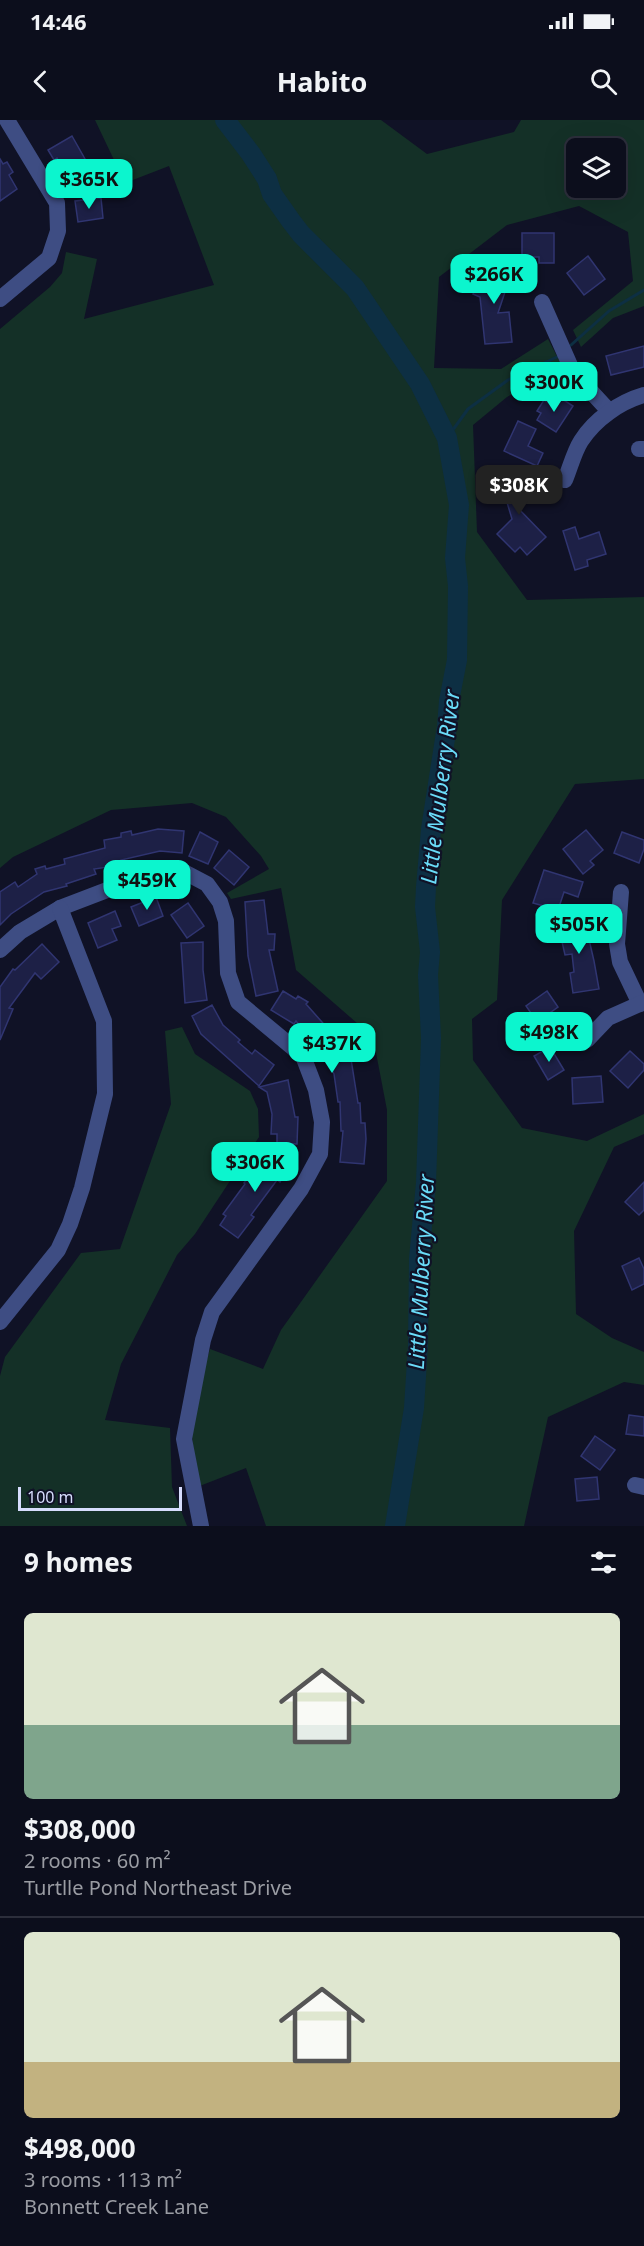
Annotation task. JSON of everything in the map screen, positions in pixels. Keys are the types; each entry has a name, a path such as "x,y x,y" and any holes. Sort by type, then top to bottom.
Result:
{"street":[{"path":"0,299 49,258 58,231 57,203 7,120"},
{"path":"542,302 573,372 609,411"},
{"path":"565,480 581,441 609,411 644,394"},
{"path":"0,950 20,932 60,908 162,868 186,873 207,884 220,902 226,921 228,973 237,1002 303,1056 316,1090 322,1122 320,1154 302,1189 212,1312 203,1340 184,1439 201,1526"},
{"path":"587,1040 608,1018 642,1003 620,962 616,944 621,892"},
{"path":"0,1322 58,1250 70,1224 82,1188 105,1094 104,1021 60,908"}],"green space":[{"path":"95,120 381,120 427,154 514,132 521,120 644,120 644,306 613,318 581,347 573,330 633,281 628,232 579,206 507,225 439,277 434,368 501,369 548,339 561,364 507,397 473,425 477,532 527,600 644,597 644,779 575,784 502,900 497,1000 472,1019 473,1060 522,1128 587,1141 644,1114 644,1134 614,1147 574,1231 576,1314 612,1338 644,1352 644,1385 624,1382 548,1417 524,1526 266,1526 246,1468 197,1487 191,1426 210,1349 263,1369 281,1330 387,1181 387,1110 373,1037 296,970 281,888 231,899 227,893 269,869 261,856 226,817 192,803 111,810 13,857 0,868 0,329 50,287 62,273 66,252 97,259 84,319 214,285 169,166 125,183"},
{"path":"182,1027 195,1054 250,1091 258,1109 259,1137 195,1234 177,1255 121,1364 105,1420 170,1428 172,1487 187,1526 0,1526 0,1376 5,1357 81,1253 120,1249 171,1104 165,1031"}],"building":[{"path":"72,136 85,159 64,171 57,158 54,160 48,150"},
{"path":"0,159 3,164 7,162 13,172 9,175 17,189 0,201"},
{"path":"101,198 103,218 78,222 75,201"},
{"path":"522,233 554,233 554,263 539,263 539,257 522,257"},
{"path":"588,256 605,279 584,295 567,273"},
{"path":"484,264 511,274 498,313 509,312 512,342 485,344 480,297 473,294"},
{"path":"644,346 644,367 611,375 606,356"},
{"path":"556,395 573,406 556,432 537,420 541,413 537,411 544,400 551,404"},
{"path":"518,421 536,429 528,446 543,453 537,466 504,451"},
{"path":"524,471 533,499 515,505 546,537 527,555 520,547 515,552 497,534 512,519 500,479"},
{"path":"575,527 579,539 599,532 606,554 587,560 588,566 575,570 563,531"},
{"path":"158,829 184,831 182,853 160,851 121,860 121,865 94,869 96,874 66,884 67,886 44,892 11,914 0,925 0,892 15,882 18,887 37,874 35,869 45,866 46,869 65,864 64,859 105,848 104,840 121,837 121,833 131,831 132,835"},
{"path":"586,830 603,850 590,861 594,865 583,874 563,849"},
{"path":"200,832 218,842 208,864 189,856"},
{"path":"622,832 644,840 644,849 639,863 614,853"},
{"path":"229,850 249,867 234,885 214,868"},
{"path":"544,870 583,882 578,897 564,892 558,910 533,903"},
{"path":"156,897 163,916 139,926 131,907"},
{"path":"264,900 268,934 275,934 274,950 269,950 278,991 256,996 248,956 245,902"},
{"path":"188,903 204,926 187,938 171,915"},
{"path":"115,911 121,926 112,929 117,940 98,948 88,923"},
{"path":"584,918 599,989 573,993 570,973 574,972 572,954 565,955 558,924"},
{"path":"203,942 203,970 207,1000 185,1003 181,943"},
{"path":"42,944 59,962 41,979 35,973 9,1008 13,1009 0,1040 0,987 13,969 15,970"},
{"path":"283,991 296,999 298,996 308,1002 306,1004 337,1039 340,1038 351,1059 358,1103 360,1103 361,1123 365,1123 364,1164 340,1162 343,1131 341,1131 340,1102 338,1102 334,1074 316,1041 314,1043 296,1021 294,1024 271,1010"},
{"path":"547,991 558,1007 547,1015 555,1026 545,1033 526,1006"},
{"path":"212,1005 223,1025 240,1040 238,1042 252,1054 255,1050 274,1065 259,1086 201,1034 192,1016"},
{"path":"550,1047 564,1070 548,1080 534,1056"},
{"path":"630,1051 644,1064 644,1070 628,1088 610,1071"},
{"path":"601,1076 603,1102 573,1104 572,1078"},
{"path":"288,1080 295,1117 298,1117 297,1144 277,1143 277,1134 271,1134 272,1114 267,1092 259,1087"},
{"path":"277,1149 294,1159 280,1182 277,1180 251,1215 254,1217 238,1238 220,1225 226,1216 223,1214 249,1176 253,1179 265,1159 270,1162"},
{"path":"644,1182 644,1210 639,1215 625,1202"},
{"path":"639,1258 644,1269 644,1284 632,1290 622,1266"},
{"path":"629,1415 644,1417 644,1436 626,1434"},
{"path":"595,1436 615,1450 600,1470 581,1456"},
{"path":"597,1477 599,1499 577,1501 575,1479"}],"waterway":[{"name":"Little Mulberry River","path":"225,120 251,154 267,179 272,194 291,221 355,288 420,384 447,438 459,505 455,558 458,586 457,660 431,829 425,907 430,952 428,975 431,1038 426,1183 419,1259 418,1345 414,1408 395,1526"},
{"path":"571,345 609,311 644,290"},
{"path":"447,438 468,409 508,380 557,357"}]}
